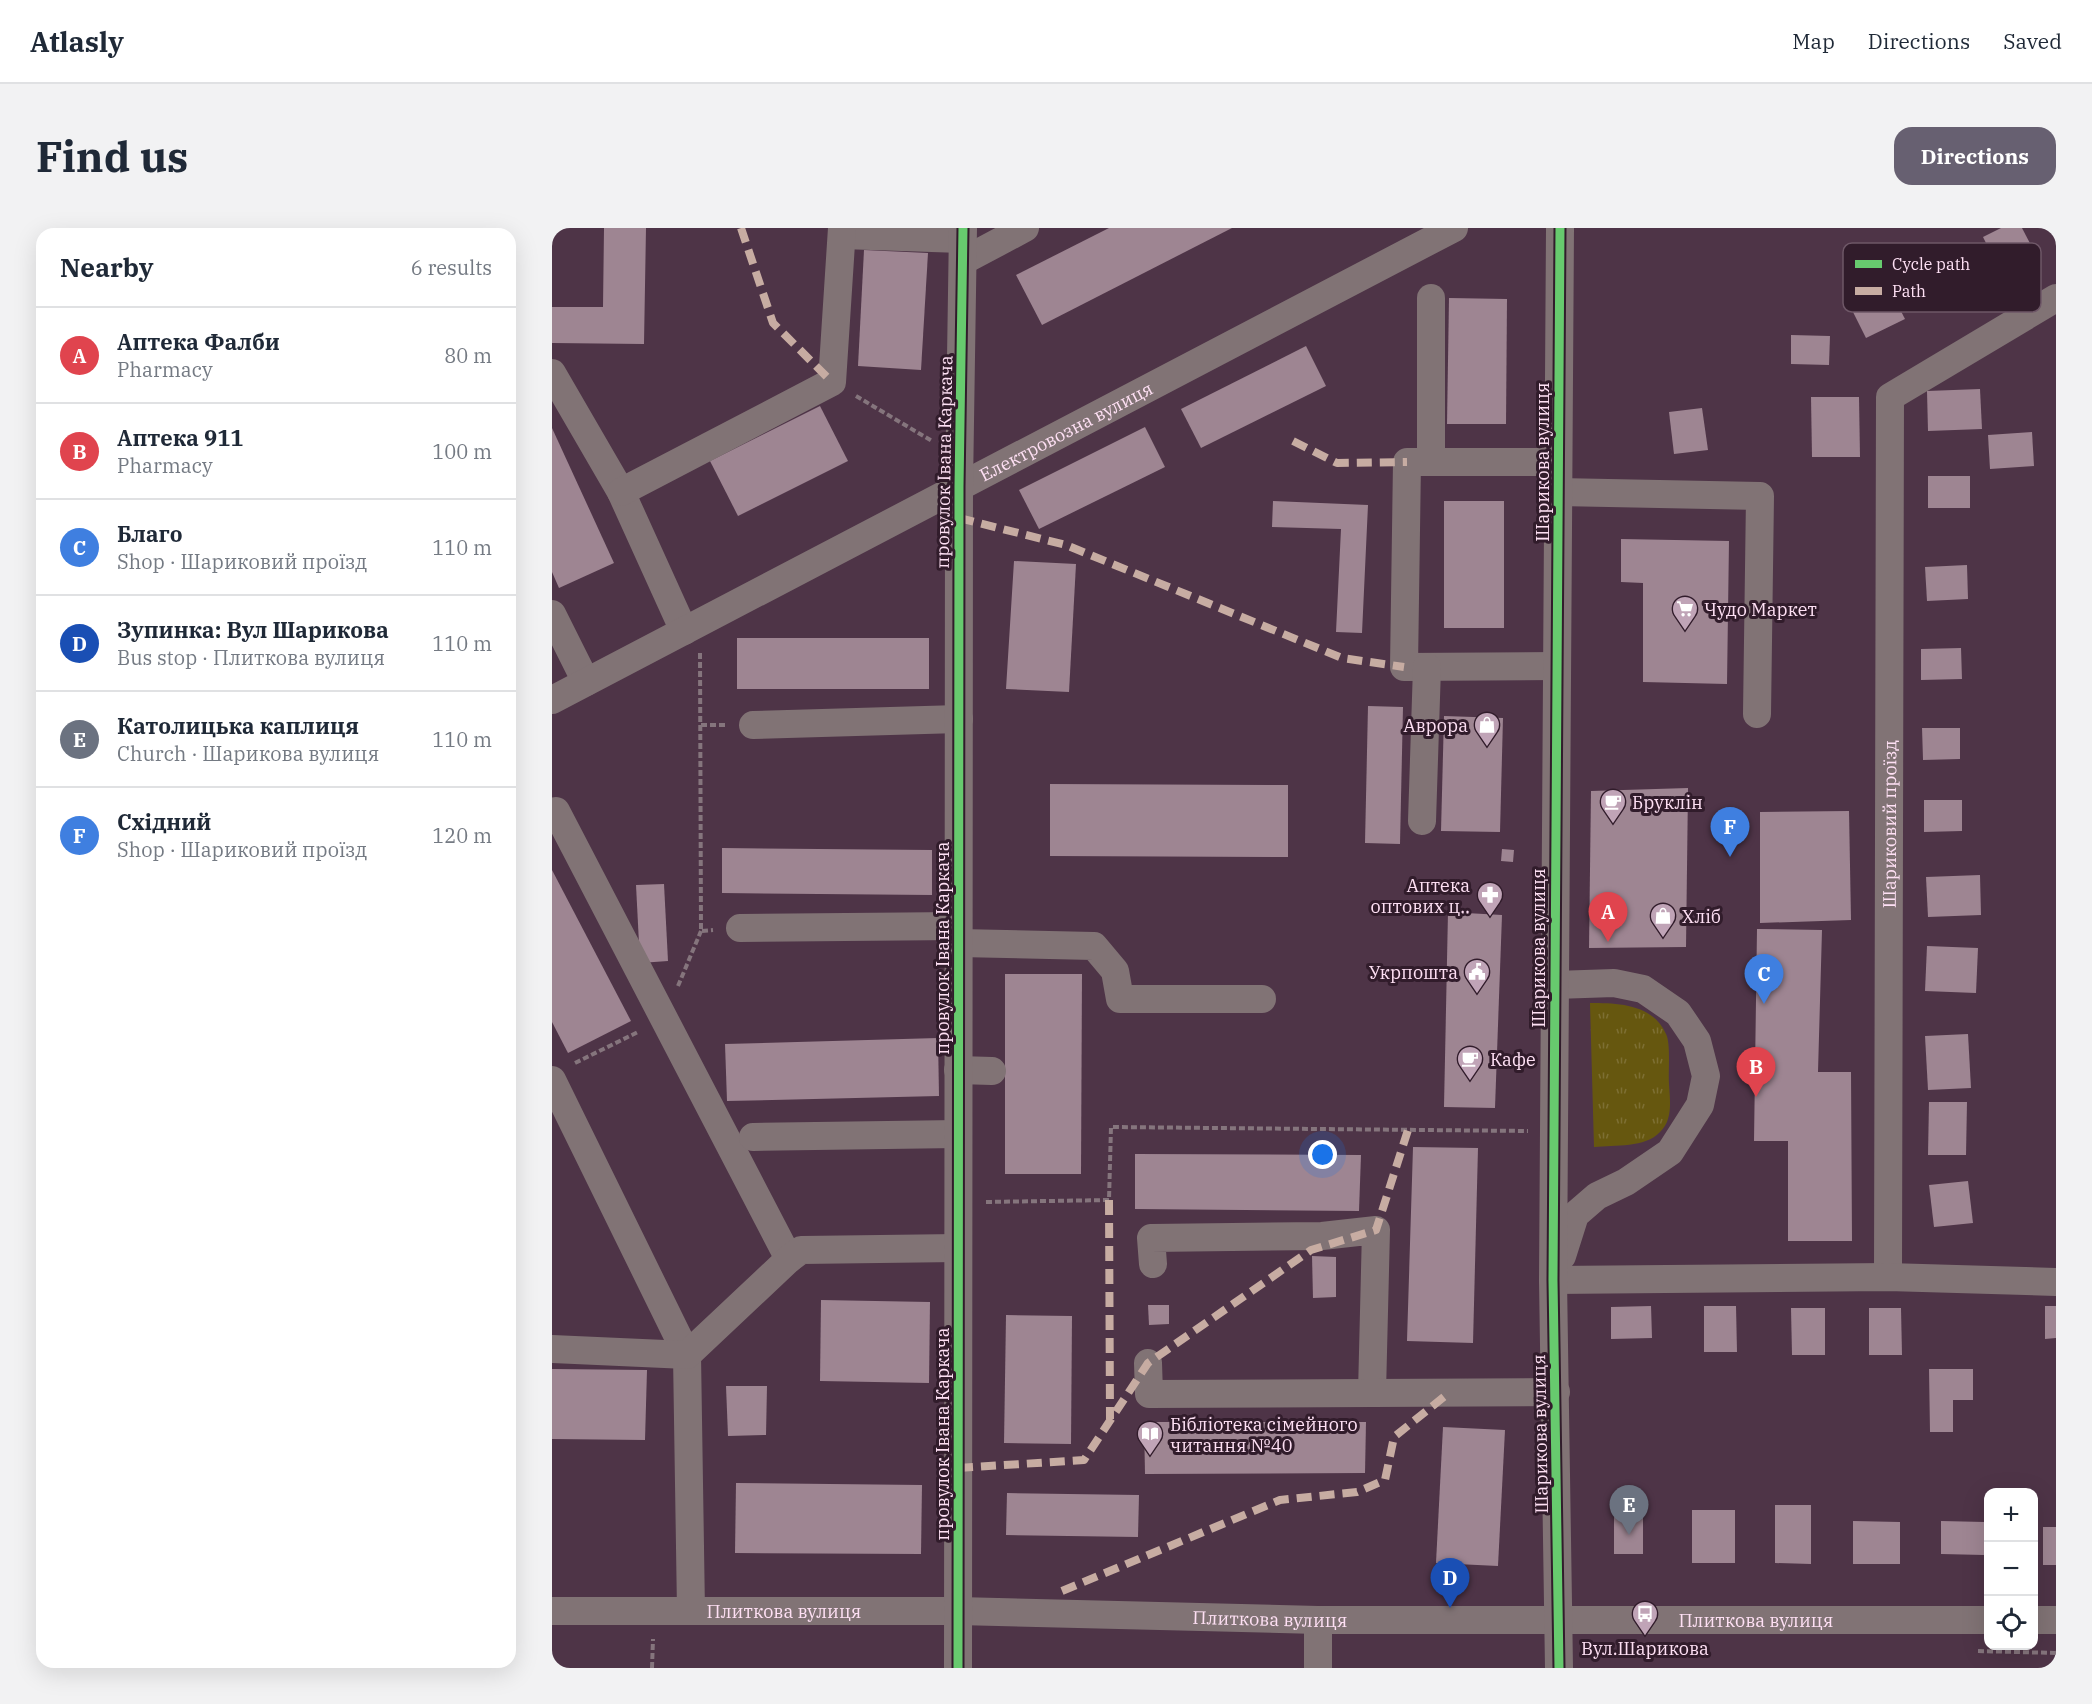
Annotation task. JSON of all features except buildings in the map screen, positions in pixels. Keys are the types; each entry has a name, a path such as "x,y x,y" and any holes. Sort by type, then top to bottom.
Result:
{"street":[{"path":"621,492 832,382 842,231 962,243 1025,228"},
{"name":"Електровозна вулиця","path":"552,700 1454,228"},
{"name":"Шарикова вулиця","path":"1559,1668 1553,1280 1560,228"},
{"name":"провулок Івана Каркача","path":"958,1668 959,487 962,243"},
{"path":"1431,298 1431,462"},
{"name":"Шариковий проїзд","path":"2041,307 2056,298"},
{"name":"Шариковий проїзд","path":"1888,1277 1890,397 2033,312"},
{"path":"552,373 621,492 692,627"},
{"path":"1557,666 1404,667 1407,462 1558,462"},
{"path":"1558,492 1760,496 1756,714"},
{"path":"552,614 586,682"},
{"path":"1422,821 1427,667"},
{"path":"753,725 959,719"},
{"path":"553,809 789,1259"},
{"path":"740,928 958,934 1094,946 1115,971 1120,999 1262,999"},
{"path":"1554,985 1614,983 1643,989 1678,1013 1696,1041 1706,1076 1700,1105 1670,1152 1626,1182 1597,1196 1575,1215 1553,1280 1888,1277 2056,1282"},
{"path":"958,1070 992,1071"},
{"path":"552,1080 687,1355 691,1611"},
{"path":"753,1137 958,1134"},
{"path":"1153,1264 1151,1238 1322,1236 1376,1230 1372,1393"},
{"path":"552,1349 687,1355 801,1250 958,1248"},
{"path":"1148,1363 1149,1394 1556,1392"},
{"name":"Плиткова вулиця","path":"552,1611 958,1611 1318,1620 1984,1620"},
{"path":"1318,1620 1318,1668"},
{"path":"2038,1620 2056,1620"}],"path":[{"path":"832,382 960,457"},
{"path":"692,627 701,931 740,928"},
{"path":"958,1203 1109,1200 1111,1127 1554,1131"},
{"path":"652,1668 653,1635"}],"green space":[{"path":"1590,1003 1623,1005 1644,1011 1660,1024 1666,1034 1669,1051 1669,1116 1660,1132 1646,1141 1629,1145 1594,1147"}],"marked path":[{"path":"741,228 773,323 832,382"},
{"path":"1293,441 1337,463 1407,462"},
{"path":"959,518 1066,545 1342,658 1404,667"},
{"path":"958,1468 1084,1460 1148,1363 1311,1250 1376,1230 1408,1130"},
{"path":"1109,1200 1110,1419"},
{"path":"1062,1591 1280,1500 1357,1492 1385,1480 1394,1437 1450,1392"}],"cycle path":[{"path":"958,1668 959,487 963,228"},
{"path":"1559,1668 1553,1280 1560,228"}],"place":[{"name":"Чудо Маркет","path":"1685,632"},
{"name":"Аврора","path":"1487,748"},
{"name":"Бруклін","path":"1613,825"},
{"name":"Східний","path":"1730,857"},
{"name":"Аптека оптових ц‥","path":"1490,918"},
{"name":"Хліб","path":"1663,939"},
{"name":"Аптека Фалби","path":"1608,942"},
{"name":"Укрпошта","path":"1477,995"},
{"name":"Благо","path":"1764,1004"},
{"name":"Кафе","path":"1470,1082"},
{"name":"Аптека 911","path":"1756,1097"},
{"name":"Бібліотека сімейного читання №40","path":"1150,1457"},
{"name":"Католицька каплиця","path":"1629,1535"},
{"name":"Зупинка: Вул Шарикова","path":"1450,1608"},
{"name":"Вул.Шарикова","path":"1645,1637"}]}
